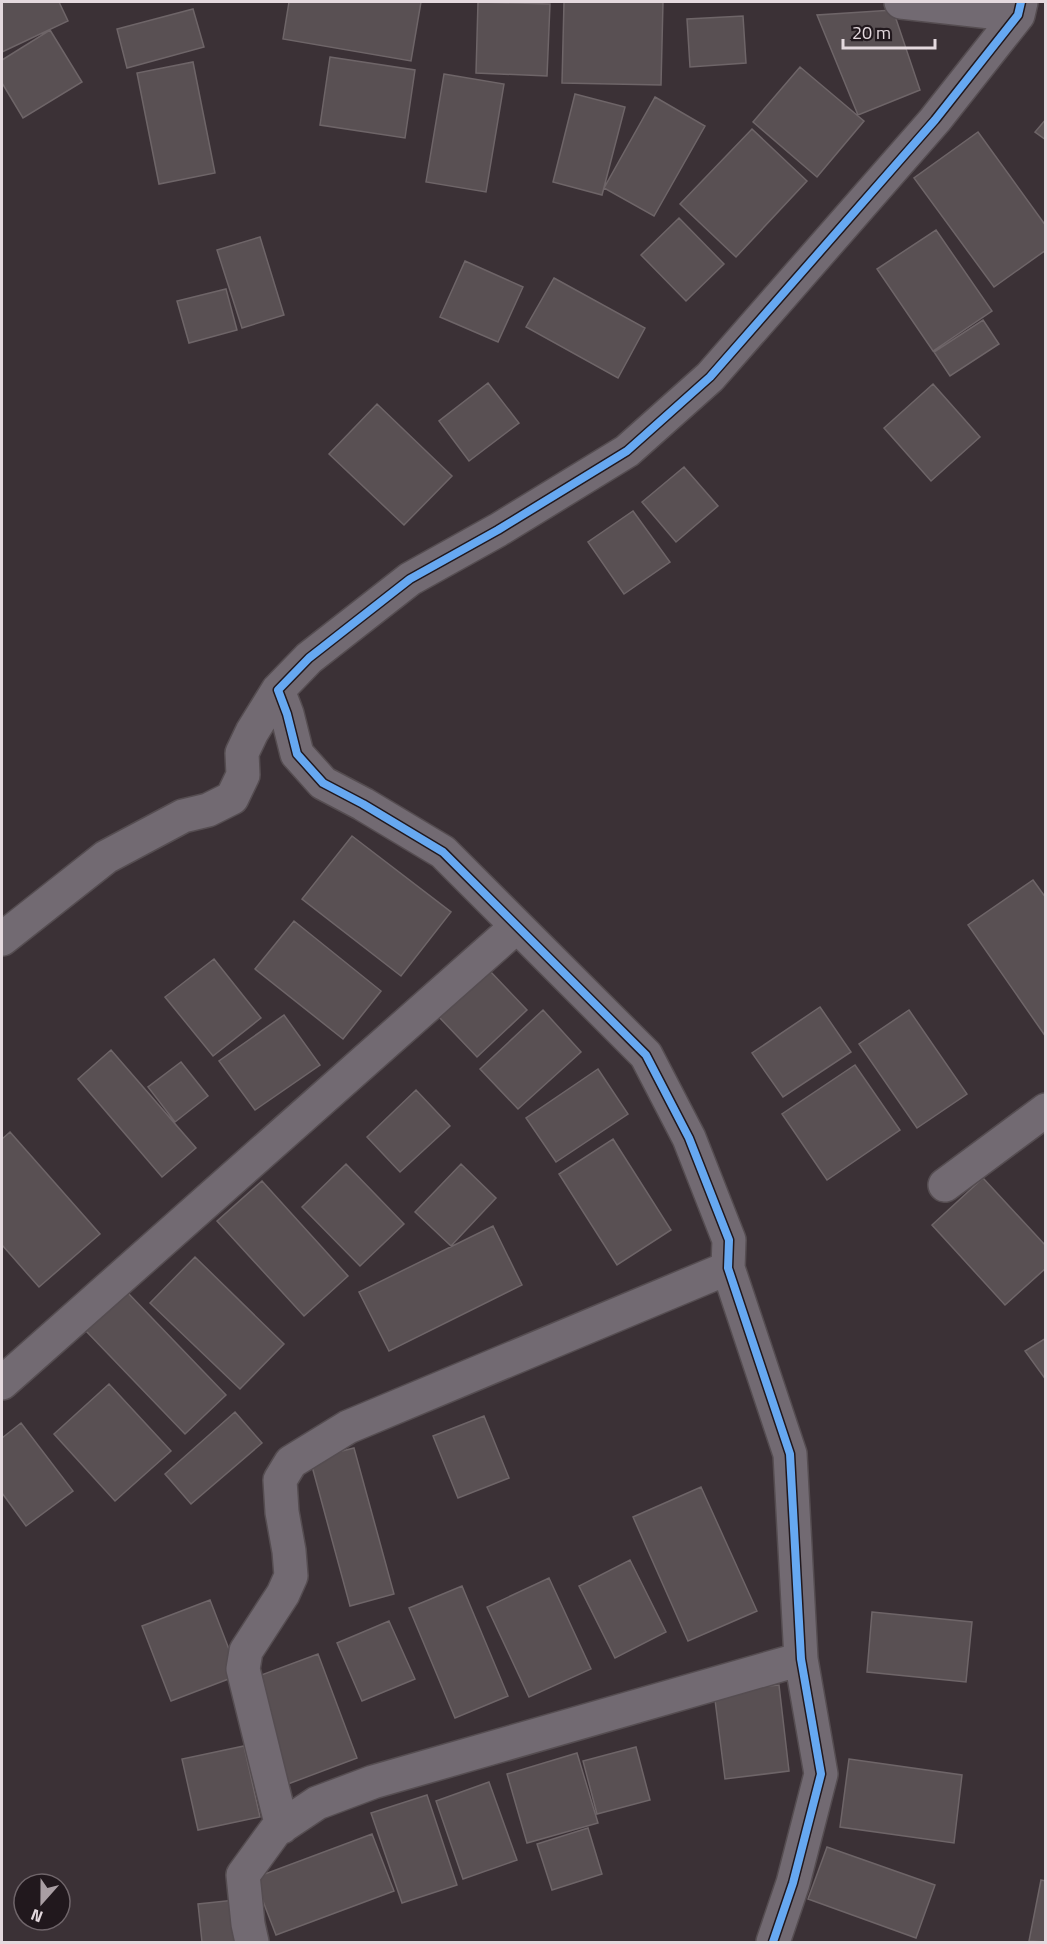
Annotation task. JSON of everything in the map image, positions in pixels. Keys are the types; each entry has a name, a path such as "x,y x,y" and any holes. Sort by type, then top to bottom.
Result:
{"street":[{"path":"901,2 1019,8"},
{"path":"2,939 106,857 183,816 208,810 232,798 243,775 242,753 252,732 278,690 309,658 410,579 498,530 627,451 710,377 935,120 1019,8"},
{"path":"278,690 297,754 323,783 443,852 646,1055 689,1138 729,1240 728,1268 790,1454 801,1659 820,1774 793,1883 773,1942"},
{"path":"2,1383 516,927"},
{"path":"945,1185 1046,1110"},
{"path":"282,1827 243,1669 246,1651 283,1594 291,1576 280,1480 291,1462 348,1427 728,1268"},
{"path":"252,1942 243,1875 275,1830 317,1803 373,1782 801,1659"}],"building":[{"path":"2,2 59,2 68,21 2,52"},
{"path":"289,2 421,2 411,61 283,39"},
{"path":"478,2 550,4 547,76 476,73"},
{"path":"564,2 663,2 661,85 562,83"},
{"path":"193,9 204,47 127,68 117,29"},
{"path":"893,10 920,90 858,115 817,15"},
{"path":"743,16 746,63 690,67 687,19"},
{"path":"50,30 82,82 23,118 2,83 2,60"},
{"path":"330,57 415,70 405,138 320,125"},
{"path":"193,62 215,173 159,184 137,73"},
{"path":"800,67 864,121 817,177 753,122"},
{"path":"444,74 504,84 486,192 426,182"},
{"path":"575,94 625,107 602,195 553,182"},
{"path":"655,97 705,126 654,216 604,188"},
{"path":"1046,119 1046,140 1035,132"},
{"path":"752,129 807,181 736,257 680,204"},
{"path":"978,132 1046,226 1046,250 994,287 914,178"},
{"path":"679,218 724,264 686,301 641,255"},
{"path":"936,230 992,311 933,351 877,269"},
{"path":"260,237 284,315 242,328 217,250"},
{"path":"465,261 523,287 498,342 440,317"},
{"path":"554,278 645,328 618,378 526,327"},
{"path":"226,289 237,330 189,343 177,301"},
{"path":"983,320 999,344 950,376 934,352"},
{"path":"488,383 519,423 469,461 439,421"},
{"path":"933,384 980,437 931,481 884,428"},
{"path":"377,404 452,476 404,525 329,454"},
{"path":"684,467 718,506 676,542 642,502"},
{"path":"633,511 670,562 624,594 588,542"},
{"path":"352,836 451,912 401,976 302,899"},
{"path":"1033,880 1046,898 1046,1037 968,925"},
{"path":"294,921 381,991 343,1039 255,969"},
{"path":"214,959 261,1018 213,1056 165,997"},
{"path":"488,969 527,1010 477,1057 438,1016"},
{"path":"820,1007 851,1052 783,1097 752,1053"},
{"path":"543,1010 581,1052 518,1109 480,1069"},
{"path":"909,1010 967,1094 917,1128 859,1044"},
{"path":"284,1015 320,1065 255,1110 219,1061"},
{"path":"111,1050 196,1148 162,1177 78,1079"},
{"path":"181,1062 208,1096 175,1122 148,1087"},
{"path":"855,1065 900,1130 827,1180 782,1114"},
{"path":"598,1069 628,1114 556,1162 526,1118"},
{"path":"416,1090 450,1126 400,1172 367,1137"},
{"path":"10,1132 100,1234 39,1287 2,1245 2,1139"},
{"path":"613,1139 671,1230 617,1265 559,1174"},
{"path":"346,1164 404,1224 360,1266 302,1207"},
{"path":"461,1164 496,1198 451,1246 415,1212"},
{"path":"983,1178 1046,1246 1046,1268 1005,1305 932,1225"},
{"path":"262,1181 348,1276 304,1316 217,1221"},
{"path":"493,1226 522,1285 389,1351 359,1292"},
{"path":"195,1257 284,1344 240,1389 150,1303"},
{"path":"127,1292 226,1395 185,1434 86,1331"},
{"path":"1046,1338 1046,1380 1025,1351"},
{"path":"109,1384 171,1451 115,1501 54,1434"},
{"path":"235,1412 262,1443 191,1504 165,1474"},
{"path":"484,1416 509,1478 458,1498 433,1436"},
{"path":"21,1423 73,1491 26,1526 2,1493 2,1438"},
{"path":"354,1448 394,1594 350,1606 310,1459"},
{"path":"701,1487 757,1611 688,1641 633,1517"},
{"path":"630,1560 666,1632 615,1658 579,1586"},
{"path":"549,1578 591,1669 529,1697 487,1607"},
{"path":"462,1586 508,1696 455,1718 409,1608"},
{"path":"210,1600 239,1675 171,1701 142,1626"},
{"path":"872,1612 972,1622 966,1682 867,1672"},
{"path":"389,1621 415,1679 362,1701 337,1643"},
{"path":"318,1654 357,1758 288,1784 248,1680"},
{"path":"779,1685 789,1771 725,1779 714,1692"},
{"path":"244,1746 260,1817 198,1830 182,1759"},
{"path":"636,1747 650,1800 597,1814 583,1761"},
{"path":"577,1753 598,1823 527,1843 507,1774"},
{"path":"849,1759 962,1775 954,1843 840,1827"},
{"path":"489,1782 517,1860 463,1879 436,1801"},
{"path":"427,1795 457,1885 402,1903 371,1813"},
{"path":"588,1828 602,1874 552,1890 537,1844"},
{"path":"372,1834 394,1891 276,1935 254,1878"},
{"path":"827,1847 935,1885 916,1938 808,1899"},
{"path":"1041,1880 1046,1881 1046,1942 1029,1941"},
{"path":"235,1900 239,1942 202,1942 198,1904"}],"cycle path":[{"path":"773,1942 793,1883 821,1774 801,1659 790,1454 728,1268 729,1240 689,1138 646,1055 443,852 323,783 297,754 278,690 309,658 410,579 498,530 627,451 710,377 935,120 1018,15 1021,2"}]}
